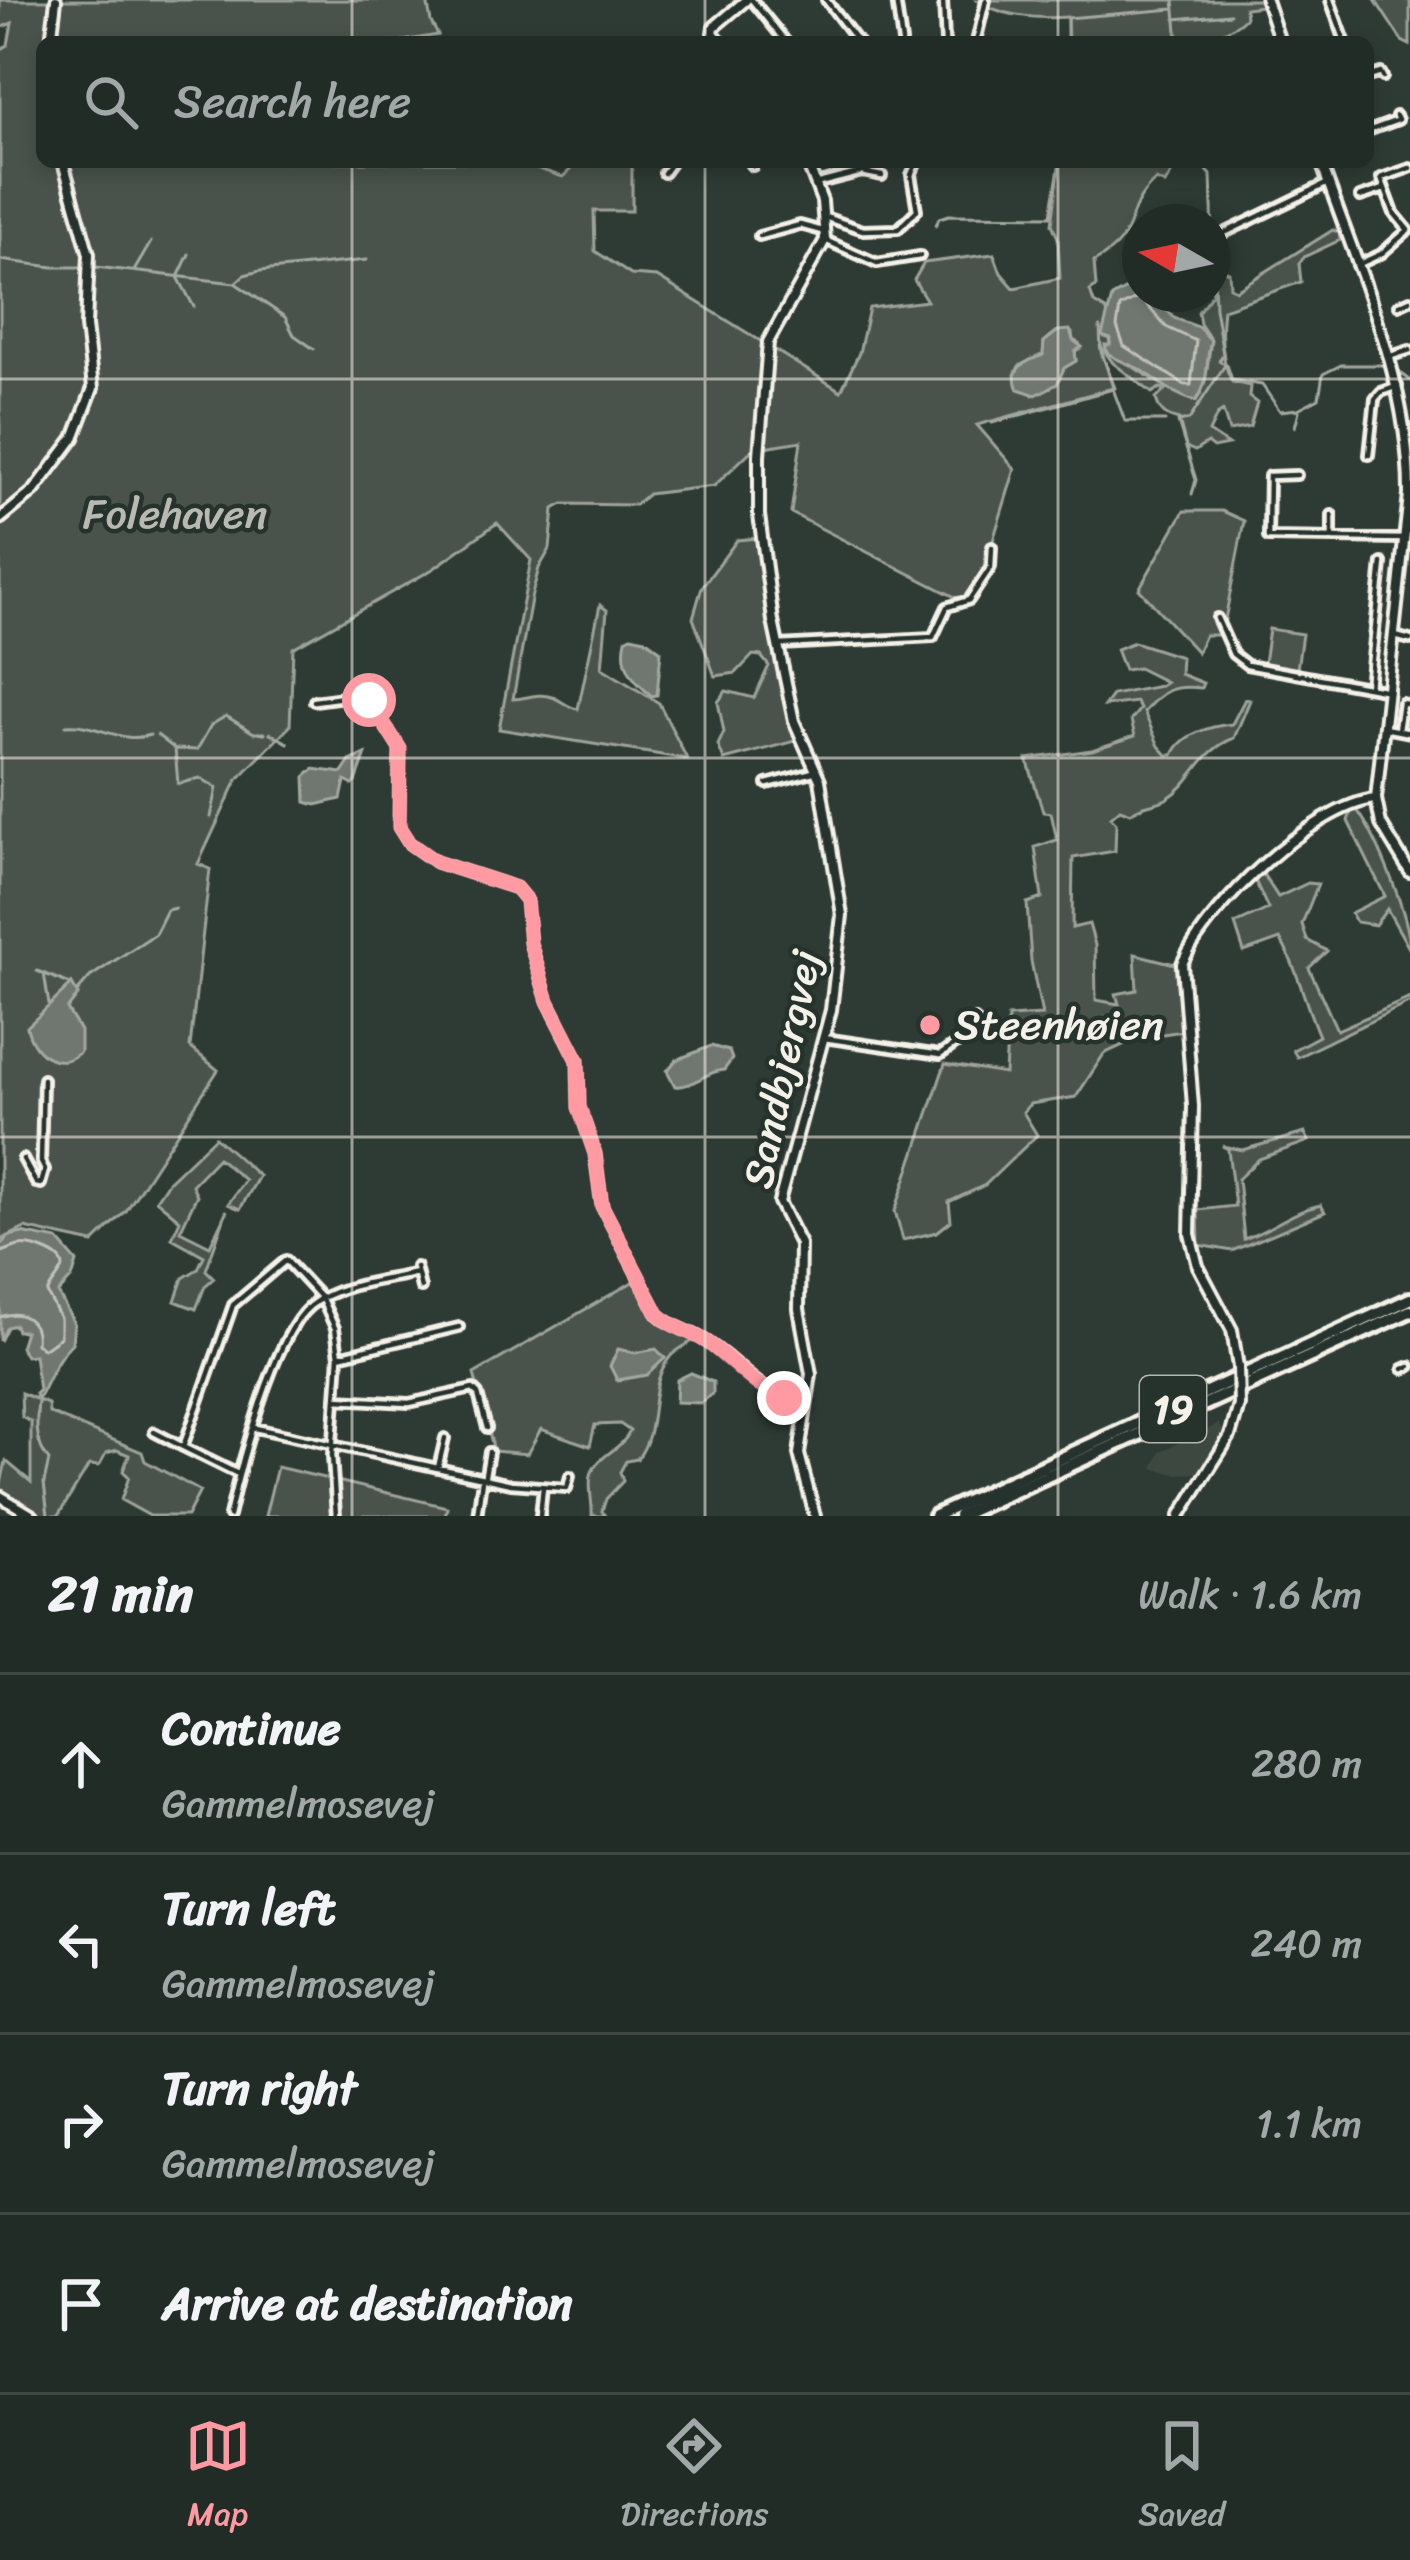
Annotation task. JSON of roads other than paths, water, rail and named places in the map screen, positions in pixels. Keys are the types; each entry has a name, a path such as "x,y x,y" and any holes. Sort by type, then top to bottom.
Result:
{"highway":[{"name":"19","path":"935,1516 1410,1300"},
{"name":"19","path":"959,1516 1410,1311"}],"street":[{"path":"52,36 56,0"},
{"path":"716,36 712,30 749,0 781,36"},
{"path":"826,0 853,36"},
{"path":"896,0 901,36"},
{"path":"944,0 945,36"},
{"path":"976,36 986,0"},
{"path":"1266,0 1278,36"},
{"path":"1330,0 1344,36"},
{"path":"1374,75 1382,73 1383,77"},
{"path":"1374,129 1398,121 1396,116"},
{"path":"0,519 34,491 74,438 92,388 86,326 88,254 65,168"},
{"path":"664,172 667,168"},
{"path":"810,168 825,218 825,237"},
{"path":"825,218 863,230 898,229 917,211 911,175 914,168"},
{"path":"1323,168 1398,386 1410,465 1406,574 1376,799 1381,824 1410,872"},
{"path":"1357,265 1381,254 1409,229 1394,213 1381,178 1410,168"},
{"path":"817,184 862,172 882,176"},
{"path":"1230,230 1328,183"},
{"path":"1360,197 1384,188"},
{"path":"759,236 800,225 878,262 920,256"},
{"name":"Sandbjergvej","path":"815,1516 799,1456 811,1364 799,1309 800,1244 780,1208 780,1196 824,1038 842,905 817,771 794,721 767,587 758,495 767,351 772,333 825,237"},
{"path":"1399,305 1410,300"},
{"path":"1388,357 1410,350"},
{"path":"1369,455 1375,399 1398,386"},
{"path":"1297,476 1269,476 1268,537 1405,539"},
{"path":"1331,515 1332,538"},
{"path":"779,645 933,638 946,607 969,601 991,567 992,547"},
{"path":"1369,687 1382,563"},
{"path":"1217,617 1239,661 1389,691"},
{"path":"1395,636 1410,640"},
{"path":"314,701 358,695 369,700 400,749 399,827 409,843 436,862 516,888 526,900 530,943 548,1001 578,1060 579,1107 595,1154 602,1206 658,1314 702,1338 771,1394 804,1401"},
{"path":"1398,730 1402,703 1410,705"},
{"path":"1384,728 1410,733"},
{"path":"767,784 817,771"},
{"path":"1180,1516 1230,1436 1239,1405 1232,1330 1198,1266 1190,1234 1193,1106 1182,964 1258,866 1346,807 1376,799"},
{"path":"824,1038 940,1055 975,1020"},
{"path":"23,1159 41,1184 45,1170 41,1162 43,1078"},
{"path":"183,1447 232,1305 286,1260 322,1299 335,1328 339,1356 332,1444 337,1516"},
{"path":"229,1516 238,1474 287,1336 309,1307 417,1270 421,1288"},
{"path":"339,1356 459,1327"},
{"path":"336,1399 410,1403 473,1389 487,1428"},
{"path":"254,1428 483,1478 567,1488 570,1476"},
{"path":"154,1432 238,1474"},
{"path":"438,1468 445,1438"},
{"path":"477,1516 490,1452"},
{"path":"540,1516 543,1486"},
{"path":"0,1496 34,1516"}],"water":[{"path":"1122,291 1122,312 1168,312 1198,327 1211,340 1196,401 1107,352 1105,345 1111,339 1102,336 1112,297"},
{"path":"1070,330 1082,347 1057,384 1036,395 1018,389 1015,376 1020,366 1043,355 1044,342 1058,331"},
{"path":"631,636 661,651 657,695 645,690 629,671 625,648"},
{"path":"366,754 356,782 345,781 341,799 316,805 306,802 305,777 314,769 342,773 350,761"},
{"path":"72,984 78,995 67,1009 80,1031 80,1052 55,1060 34,1045 27,1027"},
{"path":"711,1046 729,1051 732,1059 724,1070 675,1086 667,1071 676,1060"},
{"path":"22,1233 58,1240 77,1262 72,1278 58,1293 74,1323 72,1343 38,1399 34,1355 26,1356 20,1347 25,1331 17,1331 15,1325 7,1327 0,1341 0,1245"},
{"path":"618,1349 635,1353 656,1349 665,1358 647,1375 617,1380 610,1366"},
{"path":"691,1373 713,1382 713,1393 701,1403 676,1402 677,1380"}],"waterway":[{"path":"1174,0 1177,36"},
{"path":"1067,36 1067,18 1174,9"},
{"path":"1175,19 1230,14"},
{"path":"936,225 939,218 949,215 1051,216 1059,168"},
{"path":"1205,168 1211,175 1212,204"},
{"path":"134,271 151,242"},
{"path":"189,254 178,277 194,307"},
{"path":"0,260 85,267"},
{"path":"235,283 260,271 367,260"},
{"path":"96,267 235,283 285,317 294,335 314,349"},
{"path":"1216,312 1223,354 1219,361 1227,365 1232,380 1262,385 1280,411 1298,409 1319,398 1323,374 1341,365 1384,365"},
{"path":"1100,327 1101,352 1115,388"},
{"path":"1192,494 1196,480 1178,422 1189,420 1225,365"},
{"path":"1398,371 1410,380"},
{"path":"992,423 1113,389 1125,421 1165,421"},
{"path":"1295,427 1299,411"},
{"path":"176,749 197,750 211,725 226,716 254,733 265,733"},
{"path":"66,725 129,737 150,735"},
{"path":"270,733 288,743"},
{"path":"157,735 175,749 178,784 200,778 217,788 211,817"},
{"path":"77,992 90,977 155,934 167,910 175,908"},
{"path":"37,971 70,984"},
{"path":"44,973 49,1005"},
{"path":"38,1401 39,1440 49,1460 44,1483 48,1516"}],"place":[{"name":"Steenhøien","path":"930,1025"}],"park label":[{"name":"Folehaven","path":"175,514"}]}
